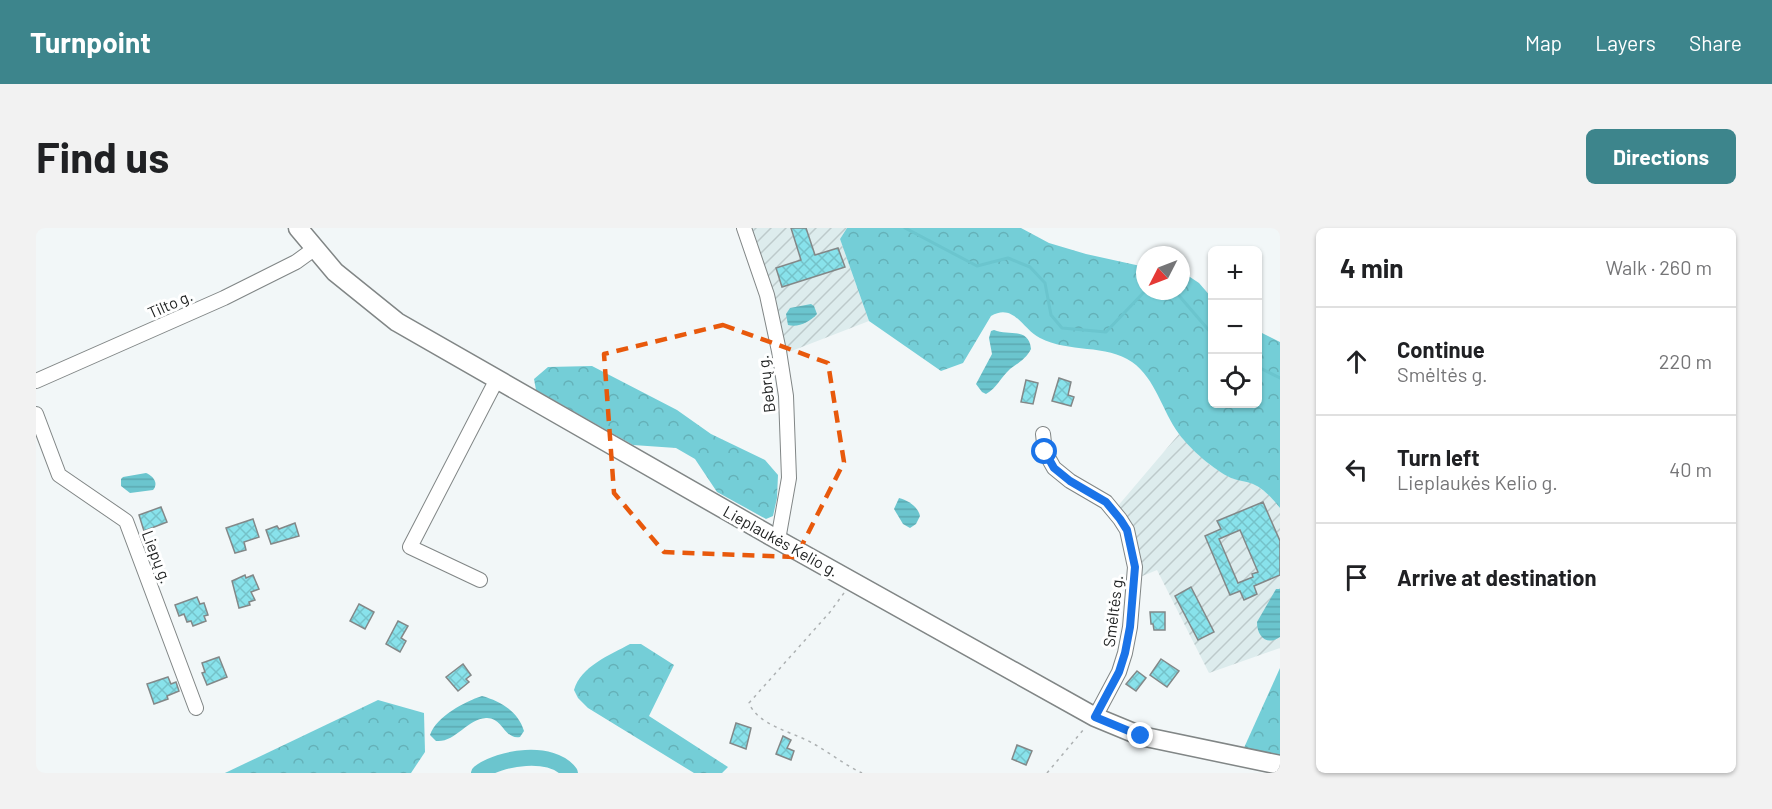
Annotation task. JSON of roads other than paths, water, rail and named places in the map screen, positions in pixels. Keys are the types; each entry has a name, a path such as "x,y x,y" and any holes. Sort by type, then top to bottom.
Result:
{"main road":[{"name":"Lieplaukės Kelio g.","path":"298,228 335,272 397,322 778,540 1095,717 1141,736 1280,765"}],"street":[{"name":"Bebrų g.","path":"744,228 767,295 786,396 789,478 778,540"},
{"name":"Tilto g.","path":"36,381 224,298 296,262 315,249"},
{"path":"480,580 410,547 497,379"},
{"name":"Liepų g.","path":"36,414 59,475 126,521 196,708"},
{"name":"Smėltės g.","path":"1043,434 1045,452 1054,468 1070,481 1106,502 1120,519 1127,530 1135,567 1130,627 1125,653 1119,672 1095,717"}],"waterway":[{"path":"905,228 977,266 1008,258 1030,267 1045,283 1051,315 1062,328 1106,332 1136,300"},
{"path":"1183,300 1208,329"},
{"path":"1262,369 1280,378"},
{"path":"479,773 500,763 526,758 551,761 562,765 570,773"}]}
